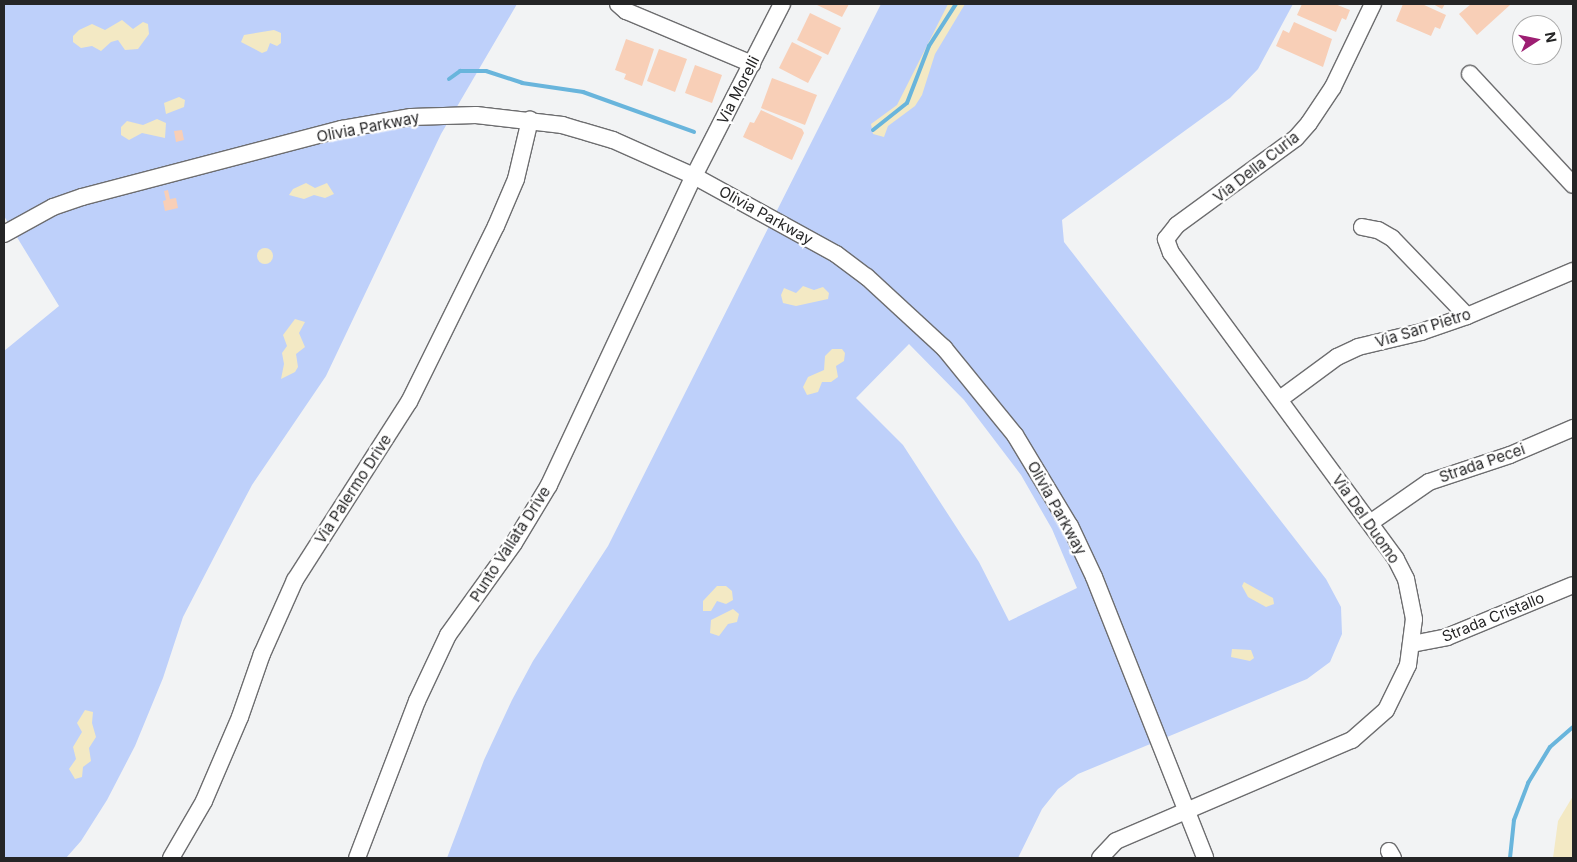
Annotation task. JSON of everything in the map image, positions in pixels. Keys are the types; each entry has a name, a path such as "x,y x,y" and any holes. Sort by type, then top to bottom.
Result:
{"street":[{"path":"618,4 626,10 752,64"},
{"name":"Via Morelli","path":"694,176 782,4"},
{"name":"Via Della Curia","path":"1166,239 1177,226 1303,130 1333,87 1373,4"},
{"path":"1470,74 1573,185"},
{"name":"Olivia Parkway","path":"4,234 53,207 82,197 342,129 411,116 446,114 530,120 562,125 613,140 694,176 836,254 867,277 944,348 982,391 1042,476 1070,526 1206,858"},
{"name":"Via Palermo Drive","path":"171,858 204,801 240,718 262,654 296,580 409,402 492,234 516,179 530,120"},
{"name":"Punto Vallata Drive","path":"357,858 417,701 448,635 514,543 549,484 694,176"},
{"path":"1362,228 1378,230 1392,238 1467,316"},
{"name":"Via Del Duomo","path":"1100,858 1116,841 1332,751 1369,728 1386,710 1398,689 1412,644 1414,619 1406,579 1370,523 1171,253 1166,239"},
{"name":"Via San Pietro","path":"1280,399 1337,358 1358,348 1467,316 1573,271"},
{"name":"Strada Pecei","path":"1370,523 1429,482 1510,454 1573,428"},
{"name":"Strada Cristallo","path":"1412,644 1447,637 1573,585"}],"shaded area":[{"path":"4,4 517,4 441,134 326,376 252,485 225,536 183,617 163,678 135,746 107,800 81,841 66,858 4,858 4,351 59,306 4,216"},
{"path":"881,4 1293,4 1258,69 1230,98 1062,220 1064,242 1326,579 1341,607 1342,634 1330,662 1307,679 1078,774 1058,789 1042,809 1018,858 447,858 484,760 512,700 533,661 608,546","holes":["909,344 964,400 1021,475 1052,529 1077,588 1009,621 979,562 903,445 856,398"]}],"sand":[{"path":"948,4 965,4 935,54 922,95 915,106 888,126 884,137 873,134 871,124 897,105"},
{"path":"122,20 133,29 143,22 148,24 149,34 138,49 125,50 118,40 111,42 101,51 92,46 81,48 73,42 73,36 79,30 92,24 105,30"},
{"path":"274,30 281,33 281,43 277,46 270,43 267,51 262,53 241,42 244,35"},
{"path":"179,97 185,100 184,107 166,114 164,103"},
{"path":"157,119 166,123 165,138 142,133 129,140 121,135 121,127 127,121 143,125"},
{"path":"306,183 315,188 327,183 334,194 325,198 314,195 304,199 289,195 293,189"},
{"path":"265,248 271,250 273,256 271,262 265,264 259,262 257,256 259,250"},
{"path":"803,286 814,290 823,287 829,293 828,299 796,306 783,303 781,295 784,288 796,293"},
{"path":"295,319 305,322 299,333 305,347 296,354 298,367 295,372 281,379 284,364 282,353 287,346 283,335"},
{"path":"832,349 842,349 845,353 844,361 836,366 838,377 831,382 822,382 818,392 807,395 803,387 808,377 824,370 825,356"},
{"path":"1244,582 1273,598 1274,604 1266,607 1248,597 1242,586"},
{"path":"717,586 726,586 732,591 733,600 726,604 717,601 711,611 703,611 703,601"},
{"path":"733,609 739,614 737,622 728,624 719,636 710,633 711,620"},
{"path":"1232,649 1251,650 1254,658 1250,661 1231,657"},
{"path":"85,710 93,712 92,723 96,737 89,748 91,761 83,767 82,777 75,779 69,769 76,759 73,747 82,732 77,723"},
{"path":"1573,796 1573,858 1553,858 1558,821"}],"building":[{"path":"815,4 849,4 842,17"},
{"path":"1302,4 1335,4 1350,10 1346,20 1342,18 1336,32 1297,15"},
{"path":"1403,4 1422,4 1446,15 1440,29 1435,27 1431,36 1396,21"},
{"path":"1433,4 1445,4 1442,9"},
{"path":"1471,4 1510,5 1477,35 1459,14"},
{"path":"810,13 841,28 828,55 797,40"},
{"path":"1294,22 1332,39 1323,67 1276,46 1283,30 1289,33"},
{"path":"626,39 654,49 642,86 624,79 626,74 615,70"},
{"path":"792,42 822,57 808,83 779,68"},
{"path":"659,49 687,59 675,92 647,81"},
{"path":"695,65 722,75 712,103 685,93"},
{"path":"772,78 817,95 805,125 761,108"},
{"path":"761,110 802,129 804,133 792,160 743,137 750,122 754,123"},
{"path":"182,130 184,140 176,142 174,131"},
{"path":"168,190 170,199 176,198 178,208 165,211 163,201 166,200 164,191"}],"waterway":[{"path":"873,130 907,103 929,46 956,4"},
{"path":"449,79 460,71 486,71 522,83 583,92 694,132"},
{"path":"1510,858 1514,820 1528,783 1550,747 1573,727"}]}
